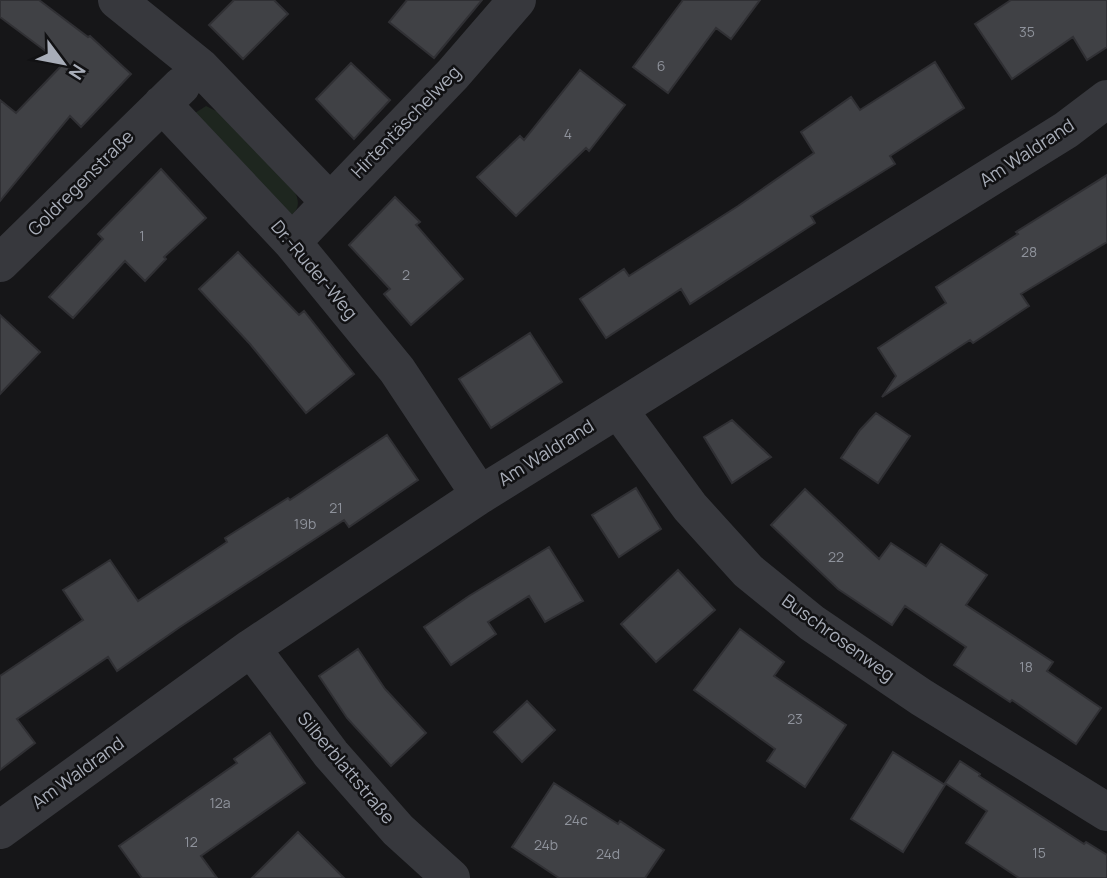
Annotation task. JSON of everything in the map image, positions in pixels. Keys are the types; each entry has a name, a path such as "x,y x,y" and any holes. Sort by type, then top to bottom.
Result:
{"street":[{"path":"117,0 200,67 330,202"},
{"name":"Hirtentäschelweg","path":"292,242 453,74 517,0"},
{"path":"162,104 200,67"},
{"name":"Am Waldrand","path":"0,830 251,648 480,495 1066,130 1107,99"},
{"name":"Dr.-Ruder-Weg","path":"162,104 292,242 397,370 480,495"},
{"name":"Goldregenstraße","path":"0,263 162,104"},
{"name":"Buschrosenweg","path":"618,410 690,507 748,571 812,623 921,697 1103,803"},
{"name":"Silberblattstraße","path":"251,648 331,754 398,830 451,878"}],"shaded area":[{"path":"206,106 218,112 295,192 298,206 292,215 288,217 195,113"}],"building":[{"path":"0,0 39,0 90,36 131,74 81,127 70,116 0,201 0,100 16,113 63,64 0,17"},
{"path":"234,0 274,0 288,14 243,59 209,25"},
{"path":"407,0 482,0 434,58 389,22"},
{"path":"683,0 760,0 731,39 716,28 668,93 633,67"},
{"path":"1011,0 1107,0 1107,47 1087,60 1073,37 1012,79 975,24"},
{"path":"935,62 964,108 890,156 895,164 811,216 815,223 690,304 681,289 606,338 580,299 624,269 629,276 814,153 801,132 851,97 860,110"},
{"path":"351,63 390,100 354,139 316,99"},
{"path":"580,70 625,105 589,151 586,148 516,216 477,177 520,136 524,140"},
{"path":"161,169 206,218 164,257 166,259 145,281 125,261 73,318 49,297 103,239 98,234"},
{"path":"1107,175 1107,242 1021,294 1029,306 973,343 970,340 882,397 896,376 878,348 946,303 936,287 1018,234 1016,232"},
{"path":"395,197 420,222 416,225 463,279 411,325 384,294 390,289 349,245"},
{"path":"238,252 299,315 304,311 354,374 306,413 250,344 199,289"},
{"path":"0,315 40,352 0,394"},
{"path":"530,333 562,382 491,428 459,379"},
{"path":"876,413 910,436 878,483 841,458 860,430"},
{"path":"732,420 771,457 732,483 704,437"},
{"path":"387,435 418,480 349,527 344,520 117,671 108,657 17,719 35,743 0,770 0,676 83,620 63,590 110,560 138,601 227,542 225,538 288,498 290,500"},
{"path":"636,488 661,529 619,557 592,515"},
{"path":"805,489 879,559 891,543 926,566 941,544 987,575 966,605 1053,662 1047,671 1101,708 1076,744 1012,700 1010,702 954,665 966,647 905,606 892,625 838,589 771,525"},
{"path":"549,547 583,601 545,622 529,596 488,622 496,634 451,665 424,627"},
{"path":"678,570 715,610 656,662 621,624"},
{"path":"740,629 784,662 774,676 846,725 805,787 767,761 775,749 694,690"},
{"path":"358,649 385,689 426,733 391,766 347,718 319,676"},
{"path":"527,701 555,730 522,762 494,732"},
{"path":"270,733 305,783 201,856 217,878 142,878 119,846 237,763 234,759"},
{"path":"893,752 945,785 903,852 851,819"},
{"path":"960,761 1084,844 1086,842 1107,855 1107,878 1019,878 966,843 987,811 945,783"},
{"path":"554,783 664,850 645,878 559,878 512,847"},
{"path":"298,832 344,878 252,878"}]}
